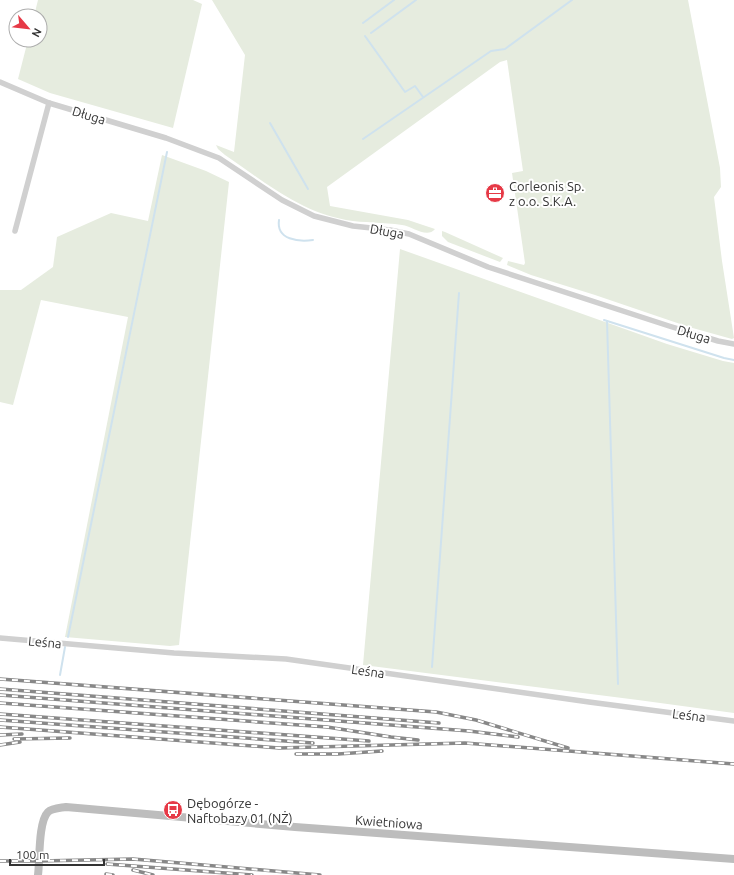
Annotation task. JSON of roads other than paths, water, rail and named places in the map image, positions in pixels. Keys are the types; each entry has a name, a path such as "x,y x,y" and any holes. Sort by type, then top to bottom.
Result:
{"street":[{"name":"Długa","path":"0,82 49,103 166,138 219,158 282,200 314,216 353,226 390,230 409,234 488,267 670,326 718,341 734,344"},
{"path":"15,231 49,103"},
{"name":"Leśna","path":"0,638 174,653 286,659 734,721"},
{"name":"Kwietniowa","path":"38,875 42,824 45,817 51,810 70,807 295,827 734,859"}],"waterway":[{"path":"363,23 394,0"},
{"path":"371,33 416,0"},
{"path":"363,139 491,51 505,49 572,0"},
{"path":"365,36 405,92 415,86 423,97"},
{"path":"270,123 308,189"},
{"path":"68,637 167,152"},
{"path":"279,220 279,227 285,236 301,241 313,240"},
{"path":"432,667 459,293"},
{"path":"604,320 734,360"},
{"path":"607,321 618,684"},
{"path":"60,675 65,647"}],"railway":[{"path":"0,679 436,712 476,720 568,748"},
{"path":"0,689 439,723"},
{"path":"0,695 469,731 518,737"},
{"path":"0,703 327,727 418,740"},
{"path":"0,714 369,741"},
{"path":"0,720 313,743"},
{"path":"0,727 279,748 465,743 734,764"},
{"path":"0,735 22,734"},
{"path":"14,739 70,738"},
{"path":"0,745 20,742"},
{"path":"296,754 338,754 382,751"},
{"path":"0,861 133,859 320,875"},
{"path":"107,864 252,875"},
{"path":"133,870 153,875"},
{"path":"106,874 113,875"}],"place":[{"name":"Corleonis Sp. z o.o. S.K.A.","path":"495,193"},
{"name":"Dębogórze - Naftobazy 01 (NŻ)","path":"173,810"}]}
